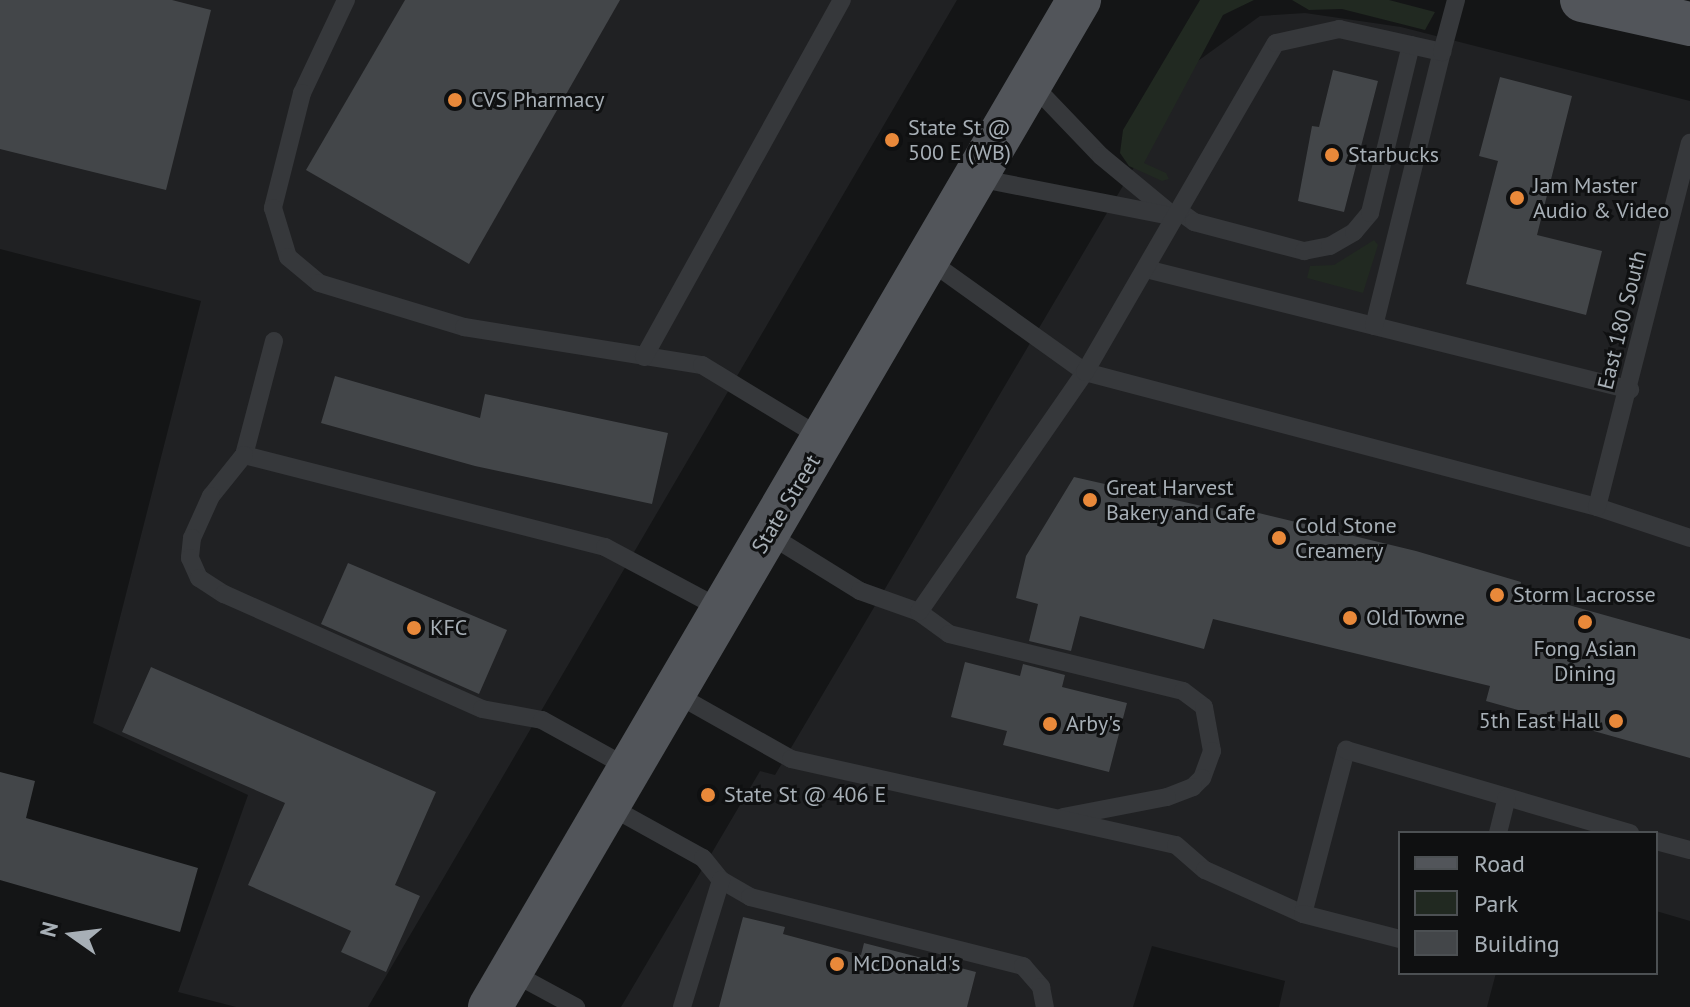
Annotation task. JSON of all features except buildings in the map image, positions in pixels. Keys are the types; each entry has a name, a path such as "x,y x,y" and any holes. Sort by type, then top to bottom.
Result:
{"main road":[{"name":"State Street","path":"500,989 825,439 926,258 1079,0"},
{"path":"1582,0 1690,24"}],"lane":[{"path":"346,0 302,93 273,208 288,257 319,283 464,327 702,365 825,439"},
{"path":"644,357 842,0"},
{"path":"1374,326 1456,0"},
{"path":"919,612 1085,372 1276,43 1339,29 1442,52"},
{"path":"1030,82 1101,156 1177,214 1194,222 1304,251 1330,246 1354,232 1370,213 1411,45"},
{"name":"East 180 South","path":"1597,507 1630,390 1690,143"},
{"path":"974,177 1177,214"},
{"path":"926,258 1085,372 1597,507 1690,538"},
{"path":"1146,269 1630,390"},
{"path":"274,341 244,455 211,496 192,538 190,558 199,578 224,594 482,709 542,720 631,768"},
{"path":"244,455 605,547 723,610"},
{"path":"768,534 860,591 919,612 949,634 1183,691 1204,707 1212,751 1202,778 1193,787 1167,797 1057,818"},
{"path":"674,693 791,759 1176,845 1205,870 1303,914 1398,938"},
{"path":"1303,914 1346,750 1623,831"},
{"path":"1499,831 1507,798"},
{"path":"609,806 703,858 721,880 750,897 1010,961 1033,974 1045,1007"},
{"path":"1658,842 1690,850"},
{"path":"682,1007 721,880"},
{"path":"500,989 576,1007"}],"shaded area":[{"path":"0,0 957,0 368,1007 236,1007 178,992 248,795 93,723 201,301 0,249"},
{"path":"1305,13 1401,27 1690,101 1690,921 1658,912 1658,831 1398,831 1398,975 1495,975 1487,1007 1279,1007 1285,981 1152,946 1133,1007 621,1007 760,771 775,775 1150,140 1184,71 1260,16"}],"green space":[{"path":"1200,0 1254,0 1223,15 1144,163 1166,173 1169,179 1162,181 1129,166 1120,153 1123,130"},
{"path":"1292,0 1389,0 1435,12 1425,30 1342,9 1309,10"},
{"path":"1374,240 1378,245 1363,293 1307,278 1310,266 1334,265"}],"place":[{"name":"CVS Pharmacy","path":"455,100"},
{"name":"State St @ 500 E (WB)","path":"892,140"},
{"name":"Starbucks","path":"1332,155"},
{"name":"Jam Master Audio & Video","path":"1517,198"},
{"name":"Great Harvest Bakery and Cafe","path":"1090,500"},
{"name":"Cold Stone Creamery","path":"1279,538"},
{"name":"Storm Lacrosse","path":"1497,595"},
{"name":"Old Towne","path":"1350,618"},
{"name":"Fong Asian Dining","path":"1585,622"},
{"name":"KFC","path":"414,628"},
{"name":"5th East Hall","path":"1616,721"},
{"name":"Arby's","path":"1050,724"},
{"name":"State St @ 406 E","path":"708,795"},
{"name":"McDonald's","path":"837,964"}]}
